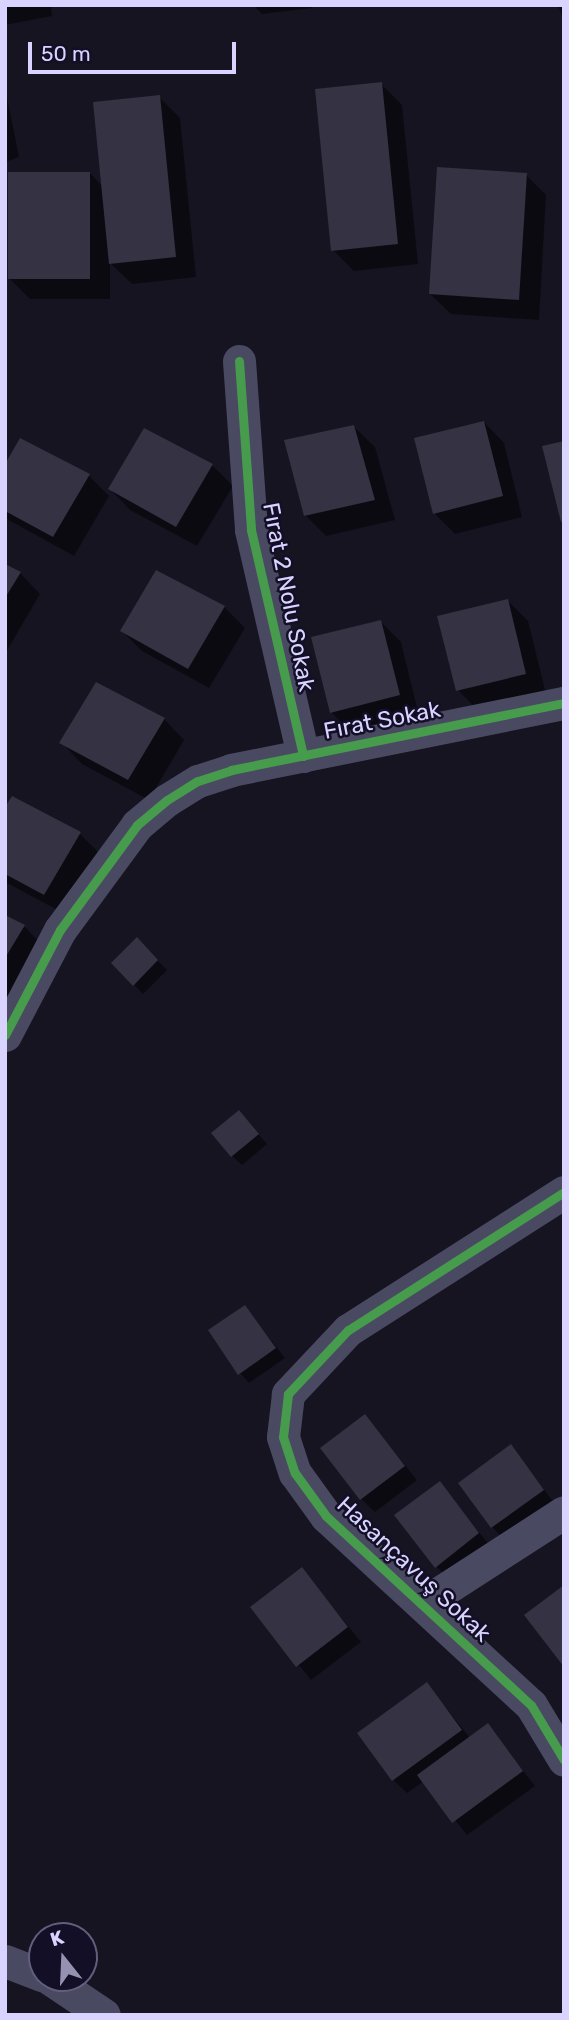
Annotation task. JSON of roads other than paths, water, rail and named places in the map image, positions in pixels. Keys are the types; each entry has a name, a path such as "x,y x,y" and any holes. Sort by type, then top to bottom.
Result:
{"street":[{"name":"Fırat 2 Nolu Sokak","path":"240,361 251,530 303,756"},
{"name":"Fırat Sokak","path":"5,1035 60,930 137,825 167,800 198,781 231,770 564,703"},
{"name":"Hasançavuş Sokak","path":"564,1192 348,1330 288,1394 284,1437 295,1473 326,1516 531,1705 564,1760"},
{"path":"422,1604 564,1512"},
{"path":"5,1961 28,1970"},
{"path":"70,1992 104,2015"}]}
